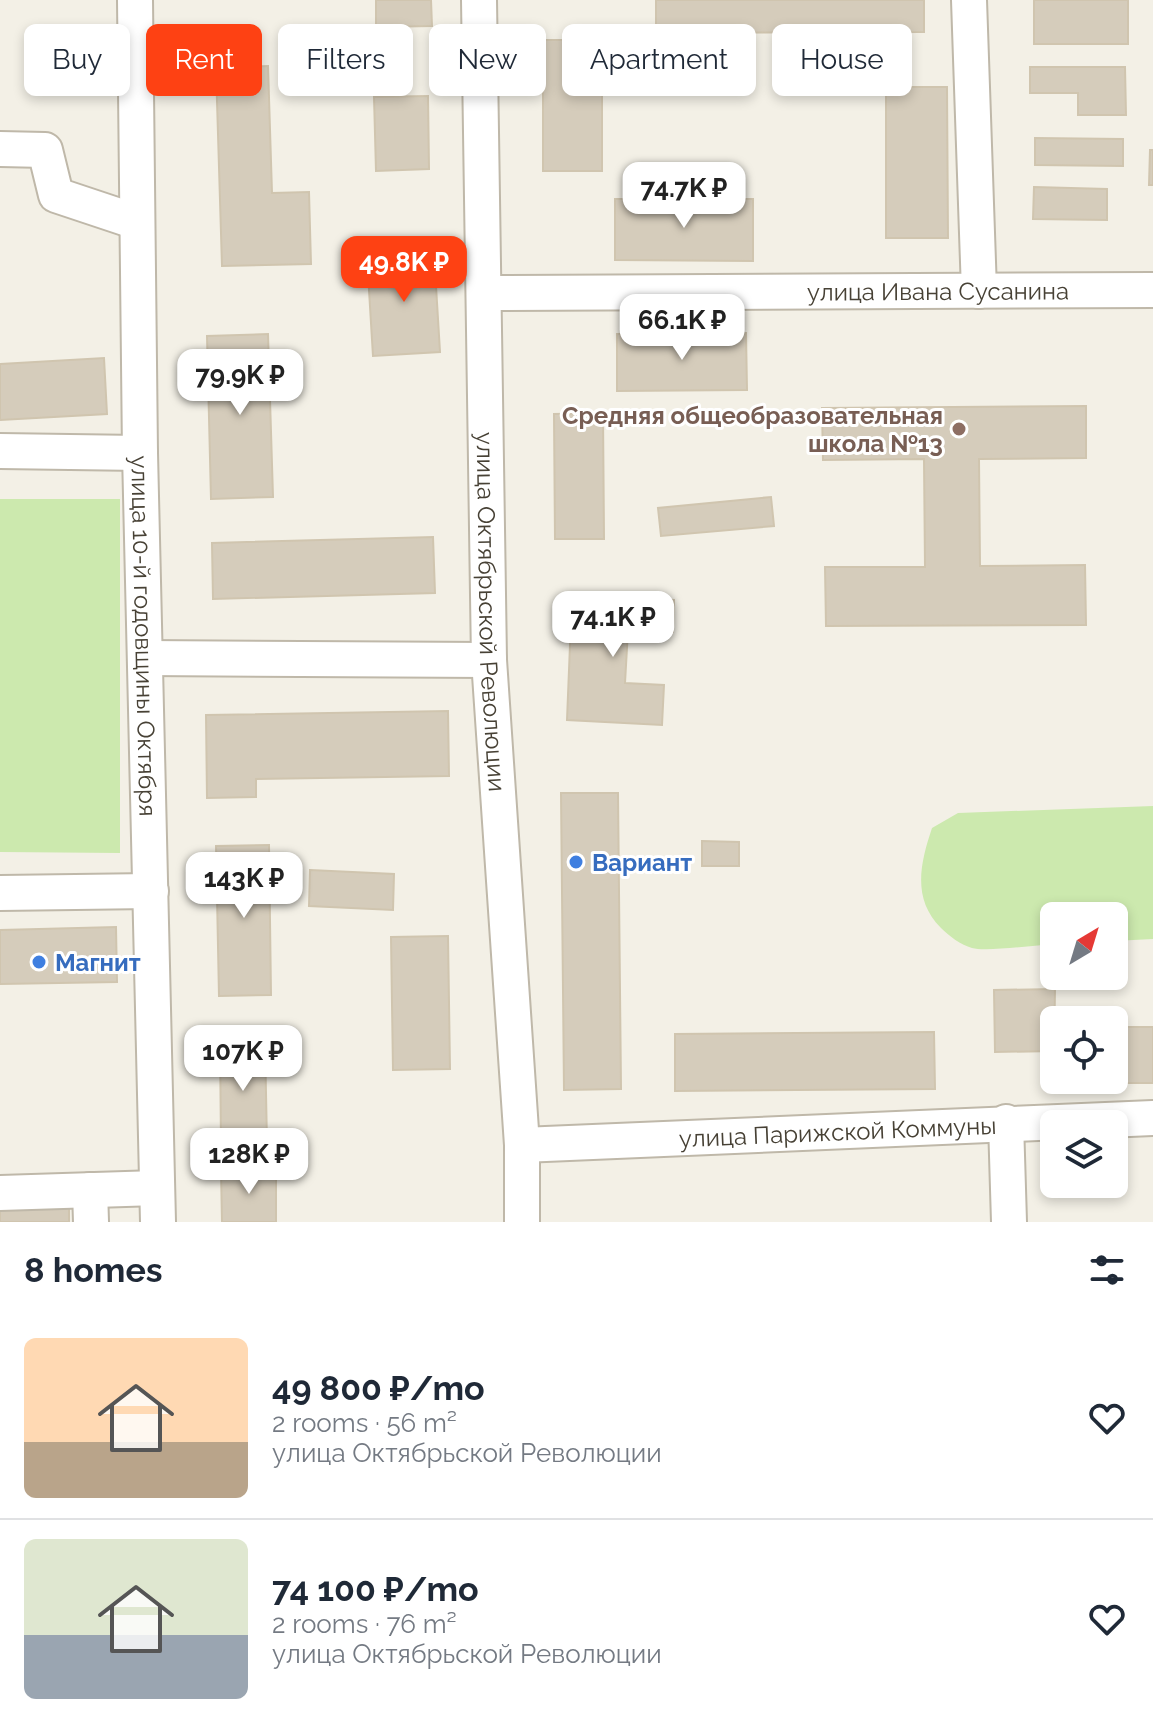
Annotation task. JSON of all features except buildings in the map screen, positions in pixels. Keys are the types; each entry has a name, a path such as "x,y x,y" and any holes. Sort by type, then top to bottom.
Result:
{"street":[{"name":"улица 10-й годовщины Октября","path":"135,0 140,453 158,1222"},
{"name":"улица Октябрьской Революции","path":"479,0 489,660 522,1145 522,1222"},
{"path":"969,0 979,291"},
{"path":"0,149 45,150 56,195 137,222"},
{"name":"улица Ивана Сусанина","path":"484,293 1153,290"},
{"path":"0,451 140,453"},
{"path":"145,658 489,660"},
{"path":"0,893 151,891"},
{"name":"улица Парижской Коммуны","path":"522,1145 1153,1118"},
{"path":"1006,1122 1009,1222"},
{"path":"0,1193 90,1206 157,1188"}],"green space":[{"path":"0,499 120,499 120,853 0,852"},
{"path":"1153,806 1153,939 1128,940 1128,902 1040,902 1040,945 979,949 959,942 932,917 922,893 921,881 932,828 958,813"}],"place":[{"name":"Средняя общеобразовательная школа №13","path":"959,429"},
{"name":"Вариант","path":"576,862"},
{"name":"Магнит","path":"39,962"}]}
